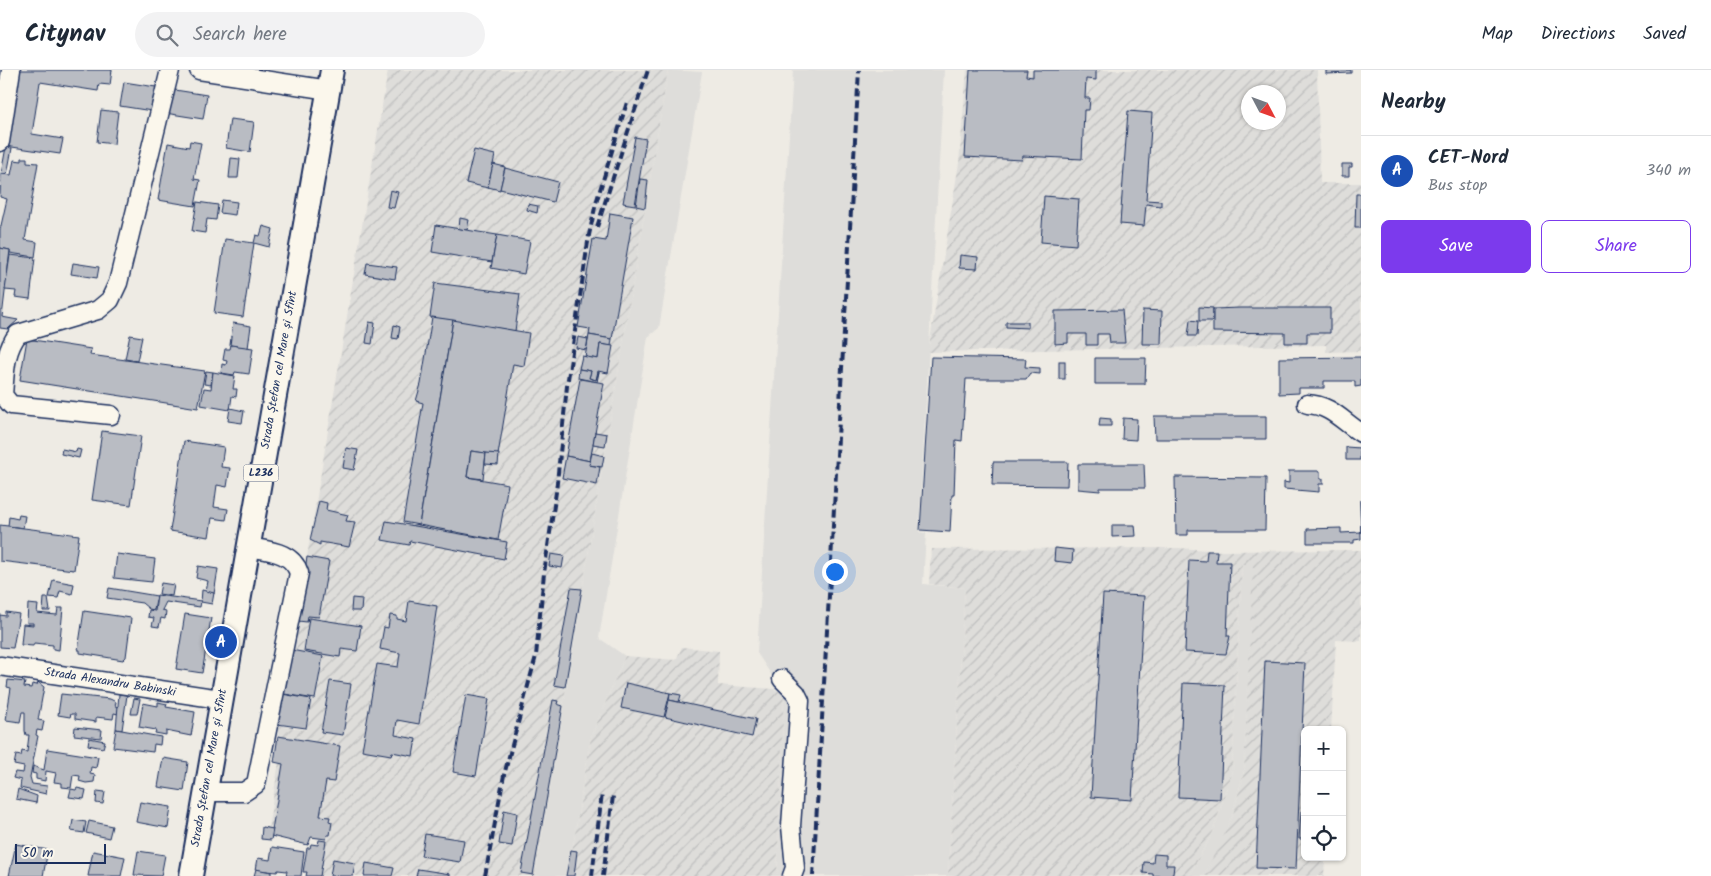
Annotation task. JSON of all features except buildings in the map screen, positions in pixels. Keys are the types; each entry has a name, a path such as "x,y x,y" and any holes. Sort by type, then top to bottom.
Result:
{"main road":[{"name":"Strada Ștefan cel Mare și Sfînt","path":"190,876 330,80"}],"street":[{"path":"0,142 11,70"},
{"path":"111,415 10,405 3,395 7,354 10,345 18,334 98,310 110,300 118,283 170,70"},
{"path":"199,70 330,80"},
{"path":"1307,404 1318,404 1327,408 1361,433"},
{"path":"204,792 244,792 256,784 299,573 297,565 288,556 248,547"},
{"name":"Strada Alexandru Babinski","path":"0,666 220,698"},
{"path":"782,679 796,692 800,701 791,826 795,868 792,876"}],"shaded area":[{"path":"388,70 668,70 535,876 319,876 326,838 267,835 279,762 274,761 279,725 306,730 311,701 284,695"},
{"path":"668,70 702,72 659,328 648,337 599,638 625,656 591,737 568,876 535,876"},
{"path":"793,70 944,70 919,532 926,533 923,584 965,588 948,876 777,876 784,694 757,653"},
{"path":"967,70 1317,70 1320,183 1361,183 1361,351 1326,352 1326,345 928,352 959,163"},
{"path":"1178,548 1222,551 1361,550 1361,641 1336,640 1331,726 1301,726 1301,861 1325,861 1324,876 1204,876 1233,814 1244,771 1253,564 1242,564 1232,771 1213,832 1189,876 948,876 965,588 929,584 931,549"},
{"path":"1242,564 1254,564 1244,771 1233,814 1204,876 1189,876 1213,832 1232,771"},
{"path":"682,647 719,651 718,685 774,689 784,694 777,876 568,876 591,737 625,656 676,660"}],"railway":[{"path":"597,227 648,70"},
{"path":"813,876 859,70"},
{"path":"485,876 504,775 536,656 544,573 556,492 567,386 589,235 596,203 628,99"},
{"path":"592,876 602,793"},
{"path":"603,876 613,796"}],"place":[{"name":"CET-Nord","path":"221,642"}]}
